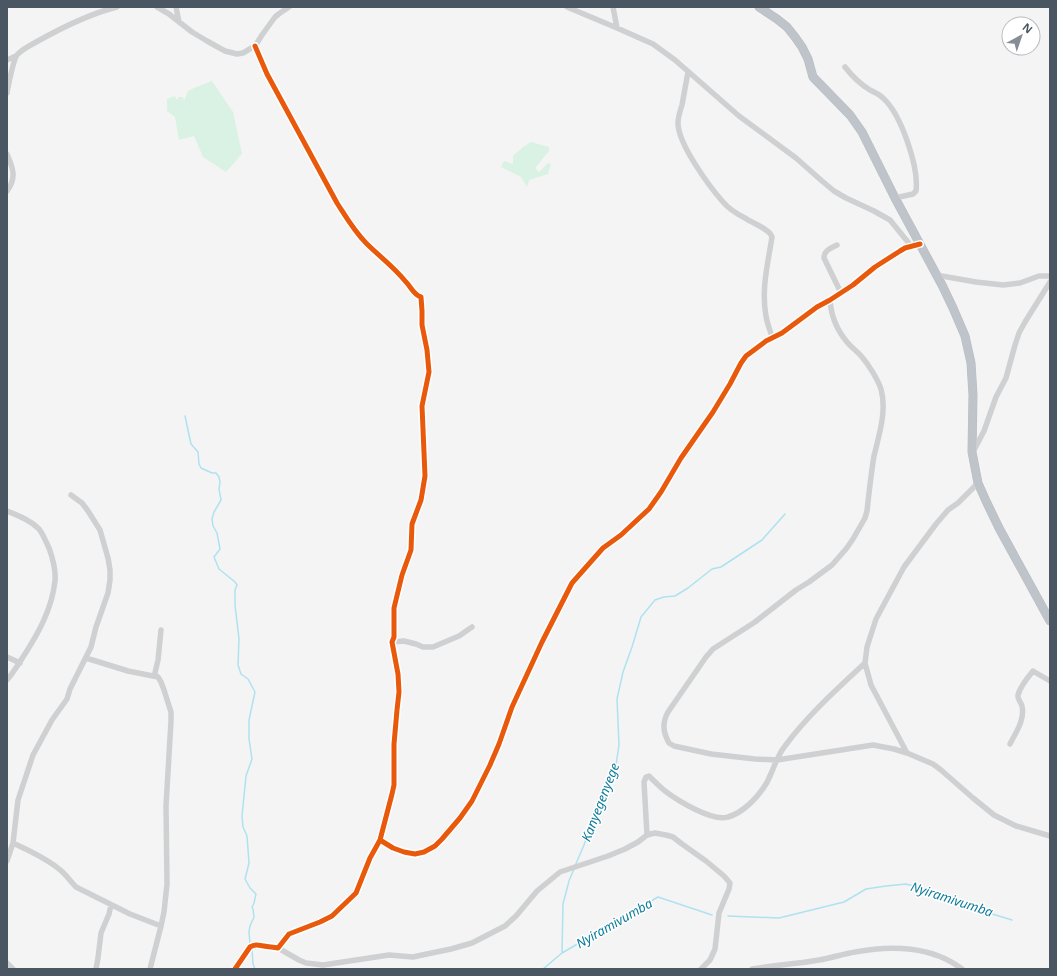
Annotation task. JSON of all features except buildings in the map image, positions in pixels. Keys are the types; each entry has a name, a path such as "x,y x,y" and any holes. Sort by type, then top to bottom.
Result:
{"highway":[{"path":"759,7 787,27 802,47 808,59 813,77 850,115 862,132 895,198 916,246 936,275 953,308 965,336 968,349 972,377 972,452 978,483 999,528 1050,621"}],"street":[{"path":"8,59 16,56 32,45 77,21 117,7"},
{"path":"157,7 207,41 225,51 234,54 240,54 255,46 275,17 289,7"},
{"path":"176,7 179,22"},
{"path":"380,840 393,848 404,852 415,854 424,852 435,846 460,818 472,801 490,765 512,707 542,642 572,583 603,548 625,531 649,509 681,458 713,412 741,363 753,351 772,337 782,333 817,307 853,285 875,267 900,251 916,246 890,220 834,191 791,154 739,116 675,60 653,44 568,7"},
{"path":"613,7 617,28"},
{"path":"255,46 267,74 349,222 367,244 390,264 407,282 416,296 420,297 422,325 427,350 429,372 422,406 425,476 421,500 412,524 411,550 402,575 394,608 394,637 392,642 398,674 399,692 394,744 394,785 380,840 370,858 356,893 332,916 289,934 278,948"},
{"path":"7,93 16,56"},
{"path":"845,67 854,77 883,98 890,106 900,124 907,142 915,165 916,191 913,194 895,198"},
{"path":"688,72 678,123 687,151 705,179 732,210 768,230 772,234 765,277 764,297 766,317 772,337"},
{"path":"7,154 13,173 12,182 7,191"},
{"path":"837,245 824,253 824,258 841,293"},
{"path":"936,275 976,282 1004,284 1020,283 1039,276 1050,276"},
{"path":"972,452 984,431 996,397 1006,378 1019,333 1050,282"},
{"path":"830,300 833,316 837,326 846,341 868,365 878,381 883,398 880,432 874,458 865,518 846,549 827,570 796,590 752,624 732,636 709,653 668,712 663,726 667,740 670,745 711,754 777,760 872,745 894,749 933,764 994,815 1016,826 1050,836"},
{"path":"907,753 871,685 865,663 867,647 876,619 904,567 948,510 958,503 978,483"},
{"path":"7,861 13,843 18,800 33,755 52,720 67,699 70,689 86,658 91,647 96,627 108,593 110,570 100,530 82,503 71,495"},
{"path":"7,511 23,517 40,530 47,543 55,566 55,581 45,618 39,632 20,663 7,680"},
{"path":"392,642 404,641 423,647 433,647 459,636 472,626"},
{"path":"150,969 164,912 167,884 166,806 171,712 161,682 154,672 159,654 161,630"},
{"path":"7,657 20,663"},
{"path":"86,658 128,671 158,677"},
{"path":"647,835 644,782 646,777 649,776 663,790 682,802 707,814 719,818 728,817 737,813 750,804 766,784 783,748 793,735 813,713 865,663"},
{"path":"1010,744 1022,718 1022,705 1017,697 1022,687 1033,671 1050,681"},
{"path":"235,969 250,947 259,944 278,948 306,963 322,965 389,955 413,957 472,943 505,926 516,916 537,891 560,872 625,849 647,835 661,834 673,837 706,861 730,883 719,913 715,949 710,960 701,969"},
{"path":"13,843 47,861 60,870 76,887 130,914 161,926"},
{"path":"96,969 101,933 111,905"},
{"path":"752,969 772,965 821,960 854,952 883,948 910,949 935,954 962,969"},
{"path":"7,963 13,969"}],"green space":[{"path":"212,81 233,112 242,154 226,172 203,157 194,136 179,140 175,117 167,111 167,99 175,96 177,100 179,97 183,97 184,101 188,91"},
{"path":"531,142 549,147 549,151 535,168 539,172 548,163 551,164 548,174 529,180 527,187 521,177 501,167 504,161 513,164 513,156"}],"waterway":[{"path":"185,416 191,444 198,452 199,464 201,468 212,473 216,473 219,477 221,500 212,519 213,526 217,533 220,549 214,557 219,569 237,585 235,590 235,605 239,639 238,665 241,674 248,679 255,692 249,720 249,739 252,759 246,776 242,816 243,827 247,836 249,863 245,879 250,888 256,894 252,907 254,917 249,932 250,944"},
{"name":"Kanyegenyege","path":"575,866 584,845 596,808 616,765 619,745 617,699 623,672 641,617 655,600 675,596 688,588 712,569 721,567 762,540 785,514"},
{"name":"Kanyegenyege","path":"562,953 563,904 574,869"},
{"name":"Nyiramivumba","path":"728,916 779,918 844,902 866,889 906,884 948,895 989,913 1012,920"},
{"name":"Nyiramivumba","path":"543,969 562,953 658,897 712,915"},
{"path":"252,949 253,964 255,969"}],"cycle path":[{"path":"235,969 253,945 278,948 289,934 332,916 356,893 370,858 380,840 394,785 394,744 399,692 398,674 392,642 394,637 394,608 402,575 411,550 412,524 421,500 425,476 422,406 429,372 427,350 422,325 421,297 414,293 397,271 366,243 347,219 267,74 255,46"},
{"path":"380,840 393,848 404,852 415,854 424,852 435,846 460,818 472,801 490,765 512,707 542,642 572,583 603,548 621,535 649,509 681,458 713,412 746,356 766,341 782,333 817,307 853,285 875,267 905,248 920,244"}]}
